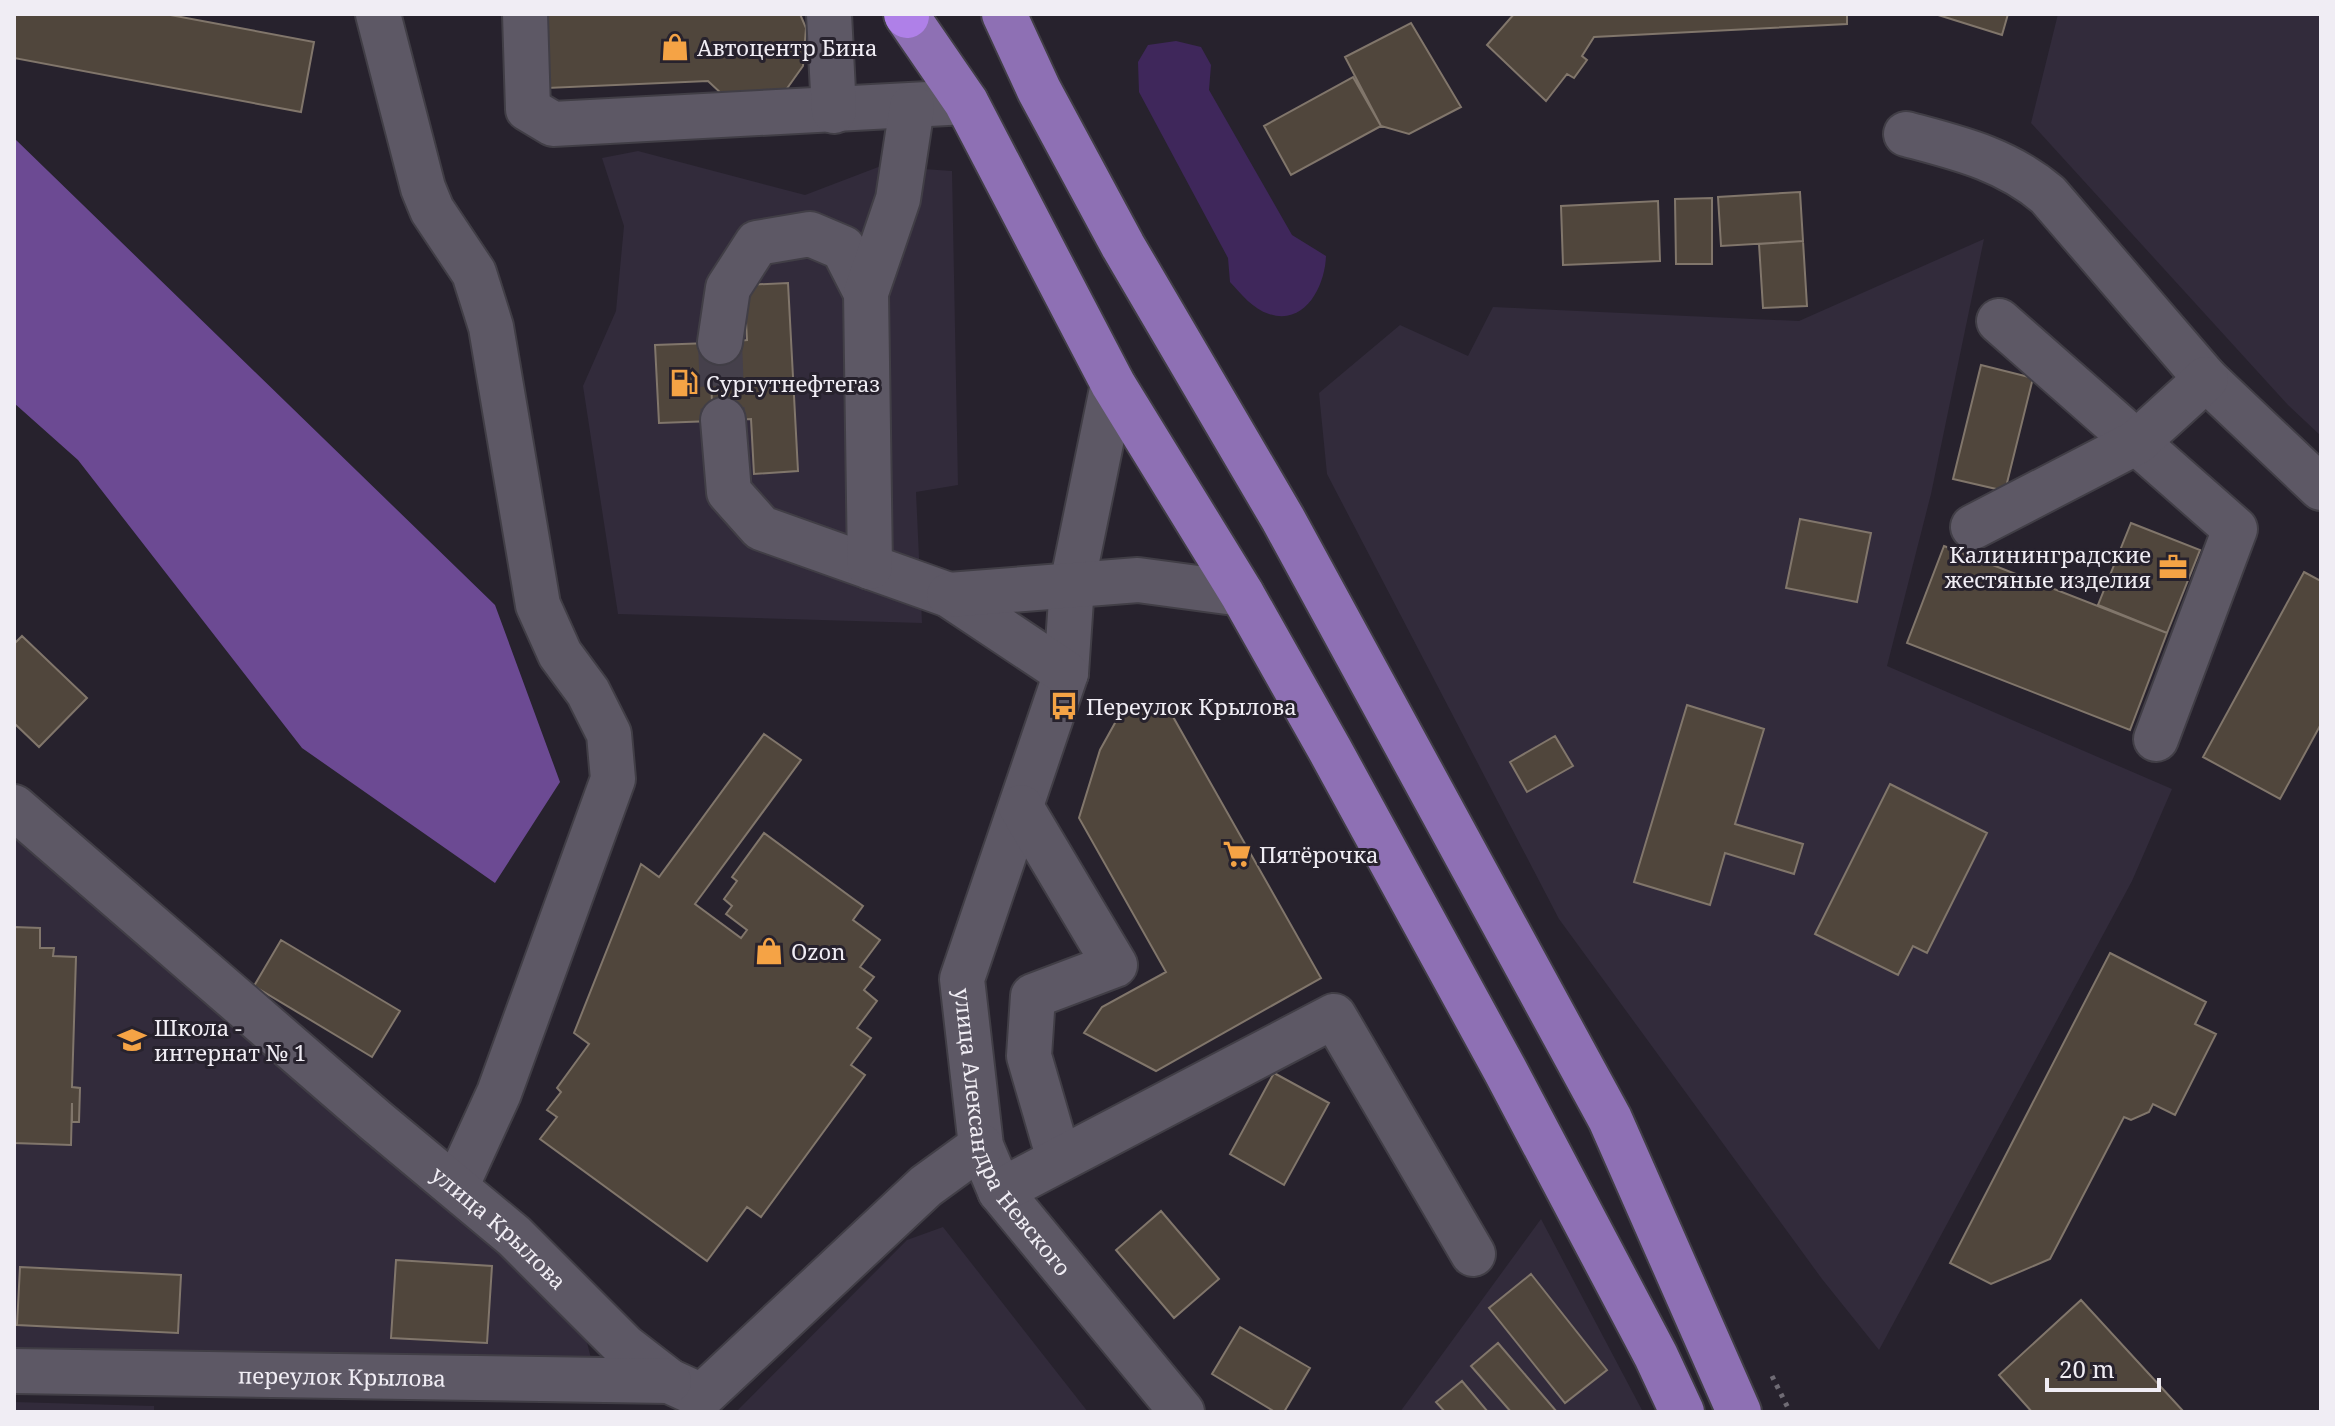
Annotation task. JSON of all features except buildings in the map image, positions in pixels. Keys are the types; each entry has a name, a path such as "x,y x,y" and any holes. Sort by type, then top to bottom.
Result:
{"main road":[{"path":"1004,14 1039,90 1123,246 1283,519 1610,1119 1739,1412"},
{"path":"907,15 966,102 1113,384 1242,594 1505,1070 1656,1356 1682,1412"}],"street":[{"path":"378,14 423,188 432,210 474,273 491,327 538,605 560,654 588,692 609,734 613,779 499,1093 456,1187"},
{"path":"525,14 528,109 553,124 966,102"},
{"path":"829,14 834,111"},
{"path":"870,567 866,293 898,199 912,107"},
{"path":"1906,134 1982,154 2029,178 2048,195 2206,379 2321,488"},
{"path":"720,342 728,288 757,243 810,234 843,248 866,293"},
{"path":"1999,321 2235,529 2156,739"},
{"path":"1973,527 2137,442 2206,379"},
{"name":"улица Александра Невского","path":"1113,384 1072,585 1066,673 962,979 981,1146 1000,1191 1182,1412"},
{"path":"723,420 729,492 761,528 949,595 1066,673"},
{"path":"949,595 1138,580 1242,594"},
{"name":"улица Крылова","path":"14,807 514,1236 625,1347 687,1396"},
{"path":"1021,807 1115,965 1033,996 1029,1056 1059,1159"},
{"path":"1000,1191 1334,1016 1473,1254"},
{"path":"687,1396 771,1353 926,1186 981,1146"},
{"name":"переулок Крылова","path":"14,1371 687,1396"}],"shaded area":[{"path":"2058,14 2321,14 2321,436 2288,405 2031,123"},
{"path":"1176,41 1201,47 1211,65 1209,90 1292,235 1326,256 1317,290 1303,309 1293,314 1282,316 1263,312 1230,282 1228,258 1139,92 1138,62 1148,45"},
{"path":"14,138 495,605 560,782 495,883 302,748 78,460 14,403"},
{"path":"638,151 805,195 881,166 952,171 958,485 916,492 922,623 618,614 583,386 616,311 624,226 602,158"},
{"path":"1984,239 1931,494 1887,666 2172,789 2132,881 1879,1350 1822,1279 1559,919 1327,474 1319,393 1400,325 1468,356 1493,307 1799,321"},
{"name":"Школа - интернат № 1","path":"14,838 487,1242 584,1330 595,1375 14,1351"},
{"path":"1541,1219 1643,1412 1400,1412"},
{"path":"943,1227 1088,1412 736,1412 907,1240"},
{"path":"14,1402 154,1406 154,1412 14,1412"}],"tunnel":[{"path":"720,342 723,420"}],"place":[{"name":"Автоцентр Бина","path":"675,47"},
{"name":"Сургутнефтегаз","path":"684,383"},
{"name":"Калининградские жестяные изделия","path":"2173,567"},
{"name":"Переулок Крылова","path":"1064,706"},
{"name":"Пятёрочка","path":"1237,854"},
{"name":"Ozon","path":"769,951"},
{"name":"Школа - интернат № 1","path":"132,1040"}]}
